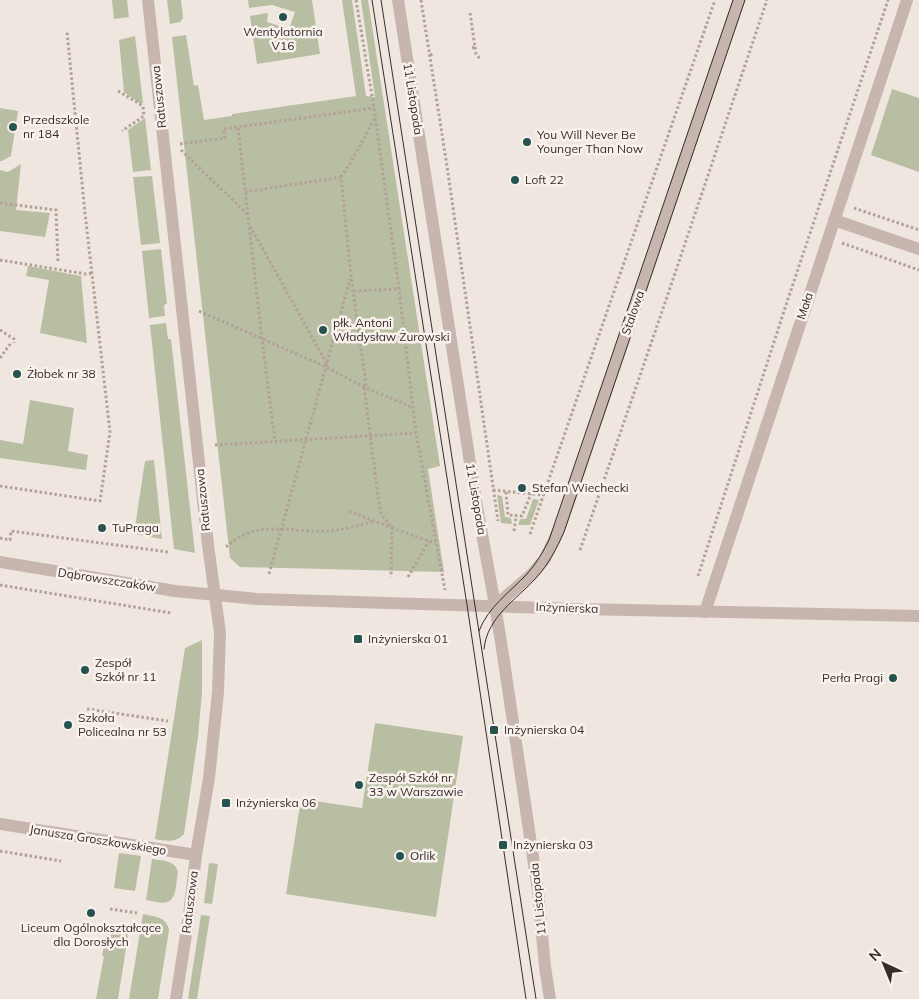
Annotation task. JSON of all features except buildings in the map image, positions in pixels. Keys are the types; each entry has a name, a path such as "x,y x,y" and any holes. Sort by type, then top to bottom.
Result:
{"street":[{"name":"Ratuszowa","path":"148,0 209,552 220,632 218,692 208,778 176,999"},
{"name":"11 Listopada","path":"398,0 476,501 495,606 538,891 550,999"},
{"name":"Stalowa","path":"495,606 532,574 544,559 560,527 739,0"},
{"name":"Mała","path":"705,612 908,0"},
{"path":"834,220 919,249"},
{"name":"Dąbrowszczaków","path":"0,562 175,591 215,595"},
{"name":"Inżynierska","path":"215,595 257,600 919,616"},
{"name":"Janusza Groszkowskiego","path":"3,825 196,855"}],"path":[{"path":"356,0 374,108 416,433 445,593"},
{"path":"421,0 447,166 498,525"},
{"path":"530,534 715,0"},
{"path":"580,550 767,0"},
{"path":"698,576 786,304 888,0"},
{"path":"470,13 476,54 482,60"},
{"path":"0,486 100,501 110,432 84,204 68,32"},
{"path":"471,48 476,47"},
{"path":"430,55 435,54"},
{"path":"118,91 143,106 144,111 144,116 122,131"},
{"path":"180,144 225,138 224,129 374,108"},
{"path":"375,118 351,162 340,177 380,510 392,528 391,577"},
{"path":"238,128 275,441"},
{"path":"182,150 248,215"},
{"path":"246,192 340,177"},
{"path":"0,203 56,210 58,263"},
{"path":"851,207 919,230"},
{"path":"250,226 327,365"},
{"path":"840,242 919,270"},
{"path":"0,260 86,274 92,273"},
{"path":"269,574 351,276"},
{"path":"354,291 398,289"},
{"path":"199,311 327,365 364,387 413,408"},
{"path":"0,330 14,339 13,343 0,358"},
{"path":"215,445 416,433"},
{"path":"493,490 543,495"},
{"path":"506,492 508,515 516,516 522,516 531,494"},
{"path":"349,511 392,528 436,542"},
{"path":"514,531 516,516"},
{"path":"226,547 242,535 257,530 323,531 375,521"},
{"path":"0,538 10,540 11,531 168,552"},
{"path":"408,577 429,541"},
{"path":"0,584 171,613"},
{"path":"87,709 168,721"},
{"path":"0,851 61,861"},
{"path":"110,909 137,913"}],"green space":[{"path":"112,0 127,0 129,17 114,19"},
{"path":"167,0 181,0 183,18 180,22 170,24"},
{"path":"248,0 312,0 320,54 257,64 250,16 267,13 267,22 289,29 295,12 272,5 249,8"},
{"path":"342,0 352,0 366,96 375,97 361,0 368,0 440,466 428,469 444,572 240,567 230,558 172,37 186,35 194,86 198,85 204,120 232,116 232,114 356,96"},
{"path":"135,36 143,103 139,103 124,92 119,40"},
{"path":"892,89 919,98 919,172 871,155"},
{"path":"0,108 18,111 11,156 2,161 0,161"},
{"path":"145,118 151,170 133,172 128,130"},
{"path":"21,164 16,210 50,213 45,237 0,231 0,170 8,172"},
{"path":"152,176 160,243 141,245 133,177"},
{"path":"161,249 167,304 164,305 165,316 149,318 142,251"},
{"path":"28,266 81,276 87,343 40,333 49,280 26,276"},
{"path":"166,323 168,339 171,339 195,553 174,549 150,325"},
{"path":"30,400 74,408 68,451 88,455 86,470 0,458 0,440 23,444"},
{"path":"154,460 162,539 134,534 145,461"},
{"path":"497,495 502,496 505,517 511,518 512,524 501,523"},
{"path":"533,499 539,500 530,525 518,525 520,519 526,519"},
{"path":"202,640 202,692 198,737 184,834 174,840 155,839 185,648"},
{"name":"Orlik","path":"375,723 463,736 436,917 286,894 301,799 362,808"},
{"path":"119,853 141,856 135,891 114,888"},
{"path":"152,859 171,863 178,872 176,890 170,901 159,903 146,900"},
{"path":"209,863 218,864 212,904 204,903"},
{"path":"143,914 163,920 168,925 169,930 158,999 129,999"},
{"path":"201,915 210,916 197,999 188,999"},
{"path":"107,928 126,933 128,936 118,999 96,999 104,956 102,956"}],"tram line":[{"path":"372,0 467,605 526,999"},
{"path":"381,0 536,999"},
{"path":"479,631 494,607 527,574 549,540 733,0"},
{"path":"484,649 486,638 496,618 540,573 552,556 564,532 745,0"}],"place":[{"name":"Wentylatornia V16","path":"283,17"},
{"name":"Przedszkole nr 184","path":"13,127"},
{"name":"You Will Never Be Younger Than Now","path":"527,142"},
{"name":"Loft 22","path":"515,180"},
{"name":"płk. Antoni Władysław Żurowski","path":"323,330"},
{"name":"Żłobek nr 38","path":"17,374"},
{"name":"Stefan Wiechecki","path":"522,488"},
{"name":"TuPraga","path":"102,528"},
{"name":"Inżynierska 01","path":"358,639"},
{"name":"Zespół Szkół nr 11","path":"85,670"},
{"name":"Perła Pragi","path":"893,678"},
{"name":"Szkoła Policealna nr 53","path":"68,725"},
{"name":"Inżynierska 04","path":"494,730"},
{"name":"Zespół Szkół nr 33 w Warszawie","path":"359,785"},
{"name":"Inżynierska 06","path":"226,803"},
{"name":"Inżynierska 03","path":"503,845"},
{"name":"Orlik","path":"400,856"},
{"name":"Liceum Ogólnokształcące dla Dorosłych","path":"91,913"}]}
